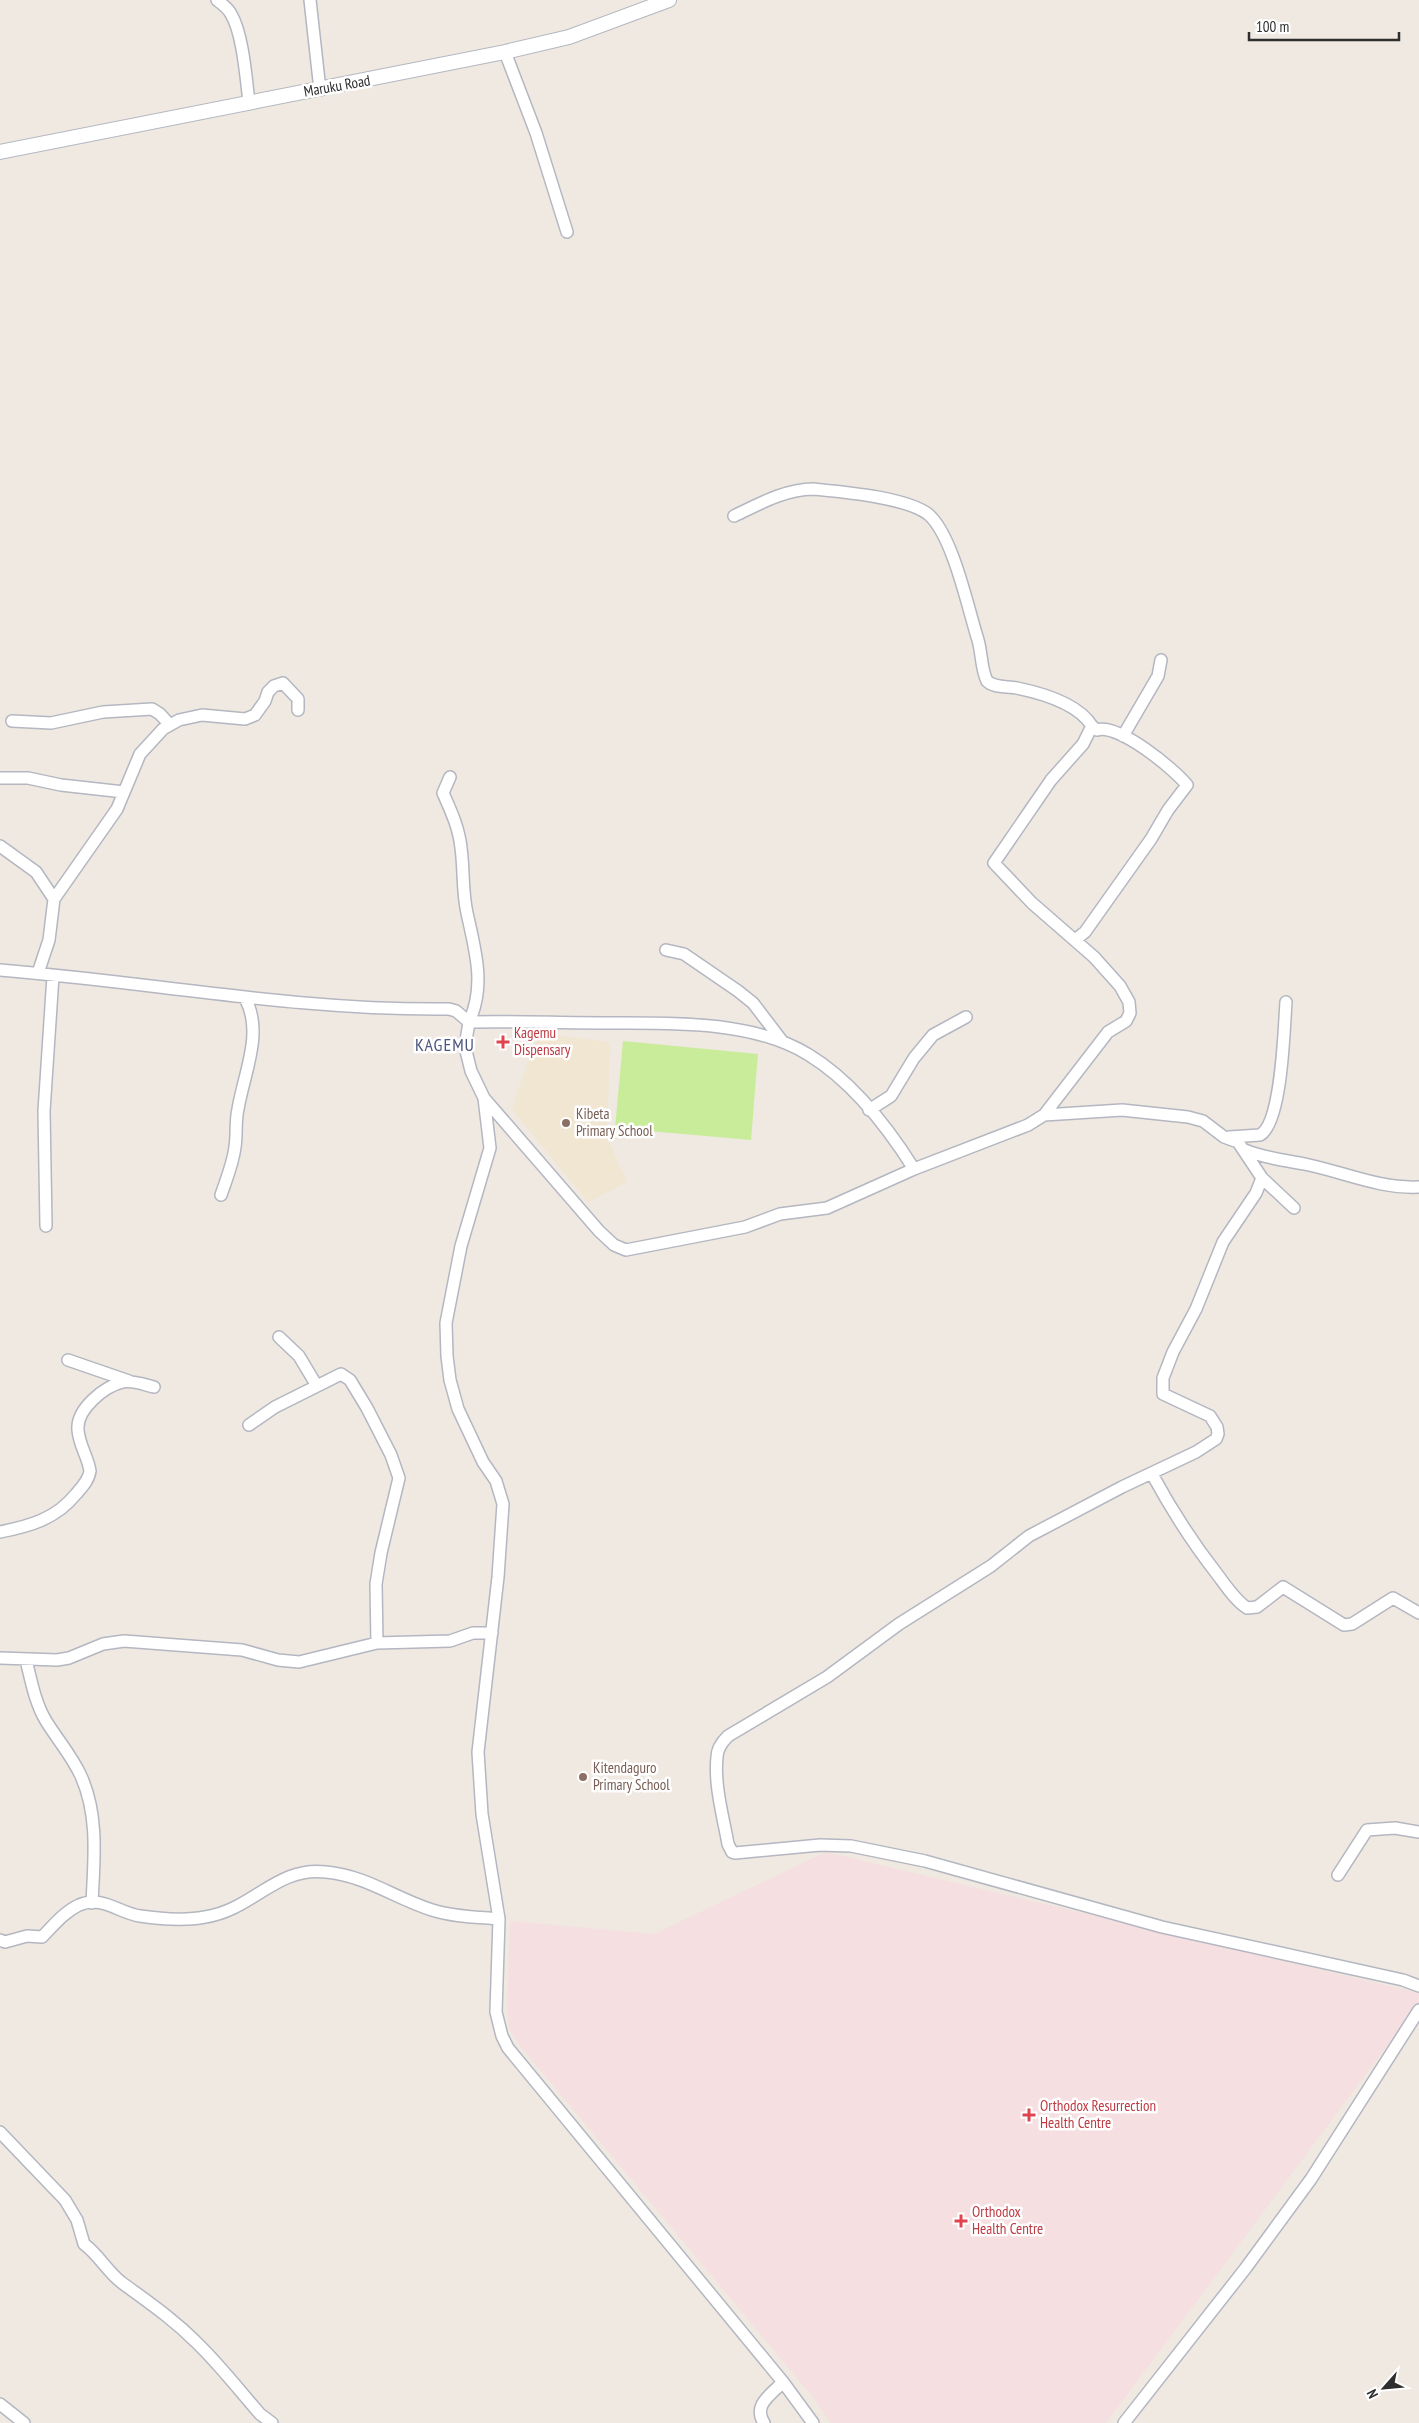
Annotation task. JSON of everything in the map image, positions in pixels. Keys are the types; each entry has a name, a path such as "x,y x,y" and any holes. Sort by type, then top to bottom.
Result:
{"street":[{"path":"217,0 228,9 236,25 245,65 248,102"},
{"path":"310,0 320,90"},
{"name":"Maruku Road","path":"0,152 505,52 568,37 669,0"},
{"path":"505,52 536,133 568,232"},
{"path":"734,516 756,504 802,489 888,500 909,504 920,509 935,521 950,550 967,600 968,613 980,649 987,681 994,685 1017,688 1056,700 1083,716 1097,730 1110,729 1124,736 1173,770 1187,785 1085,932 1075,940"},
{"path":"1124,736 1158,676 1161,660"},
{"path":"38,974 50,940 54,899 117,809 140,754 170,725 187,717 202,715 245,719 254,715 266,701 268,692 274,686 283,684 298,699 298,710"},
{"path":"12,722 52,722 102,712 152,709 160,714 170,725"},
{"path":"450,777 443,793 454,820 460,843 467,913 475,943 477,971 475,1008 469,1022 465,1047 472,1071 484,1098 598,1231 614,1245 626,1250 745,1227 780,1214 827,1208 914,1169 1028,1125 1044,1115 1108,1032 1126,1021 1130,1013 1129,1002 1120,986 1075,940 1032,903 994,863 1051,780 1082,744 1092,726"},
{"path":"0,778 28,778 61,786 124,792"},
{"path":"0,846 36,872 54,899"},
{"path":"666,950 684,954 738,991 753,1003 783,1042"},
{"path":"0,970 245,998 369,1008 449,1009 456,1011 469,1022 696,1025 749,1032 783,1042 809,1054 834,1072 899,1146 914,1169"},
{"path":"46,1226 44,1111 53,976"},
{"path":"221,1195 235,1149 237,1113 252,1041 254,1020 252,1010 245,998"},
{"path":"1224,1137 1260,1135 1271,1123 1280,1075 1286,1002"},
{"path":"869,1110 891,1096 914,1058 933,1035 966,1017"},
{"path":"484,1098 490,1148 461,1246 446,1323 449,1370 458,1409 483,1462 496,1482 503,1504 492,1633 478,1752 482,1814 499,1919 496,2012 502,2036 508,2048 783,2382 813,2423"},
{"path":"1044,1115 1122,1110 1188,1116 1203,1121 1224,1137 1238,1142 1262,1178 1294,1208"},
{"path":"1245,1150 1261,1157 1309,1165 1380,1184 1419,1187"},
{"path":"1262,1178 1256,1193 1224,1242 1201,1298 1173,1352 1163,1378 1163,1394 1210,1416 1217,1427 1218,1436 1203,1448 1122,1487 1029,1536 991,1566 899,1624 827,1677 728,1736 720,1745 716,1756 720,1795 730,1849 735,1853 820,1845 860,1848 925,1861 1162,1928 1403,1980 1419,1986"},
{"path":"279,1337 302,1361 317,1386"},
{"path":"68,1360 130,1382"},
{"path":"249,1425 275,1407 341,1374 350,1380 367,1408 399,1475 381,1553 376,1584 377,1643"},
{"path":"0,1532 50,1518 68,1504 84,1485 90,1471 79,1438 78,1422 91,1402 121,1382 154,1386"},
{"path":"1152,1474 1175,1516 1196,1548 1236,1599 1248,1608 1257,1607 1283,1587 1344,1625 1352,1624 1393,1598 1419,1613"},
{"path":"0,1658 26,1660 69,1658 104,1644 124,1641 242,1650 278,1660 299,1662 377,1643 450,1641 473,1633 492,1633"},
{"path":"26,1660 32,1684 46,1720 72,1760 86,1789 94,1824 92,1903"},
{"path":"1338,1875 1362,1834 1368,1829 1395,1828 1419,1832"},
{"path":"0,1940 5,1942 27,1936 42,1937 65,1915 80,1905 92,1903 105,1902 131,1914 141,1916 183,1919 217,1916 244,1904 291,1874 309,1870 359,1878 446,1914 499,1919"},
{"path":"1124,2423 1245,2269 1311,2179 1419,2010"},
{"path":"0,2132 64,2200 77,2220 84,2244 92,2250 105,2267 121,2282 158,2308 197,2342 260,2414 272,2423"},
{"path":"764,2423 760,2415 760,2406 783,2382"},
{"path":"0,2404 24,2423"}],"shaded area":[{"name":"Kibeta Primary School","path":"538,1033 610,1042 607,1138 627,1182 588,1202 512,1109"},
{"name":"Orthodox Health Centre","path":"826,1852 1419,1993 1419,2003 1106,2423 831,2423 812,2396 521,2047 509,2029 507,2006 510,1921 654,1934"}],"green space":[{"path":"623,1041 758,1054 751,1140 615,1128"}],"place":[{"name":"Kagemu Dispensary","path":"503,1042"},
{"name":"Kibeta Primary School","path":"566,1123"},
{"name":"Kitendaguro Primary School","path":"583,1777"},
{"name":"Orthodox Resurrection Health Centre","path":"1029,2115"},
{"name":"Orthodox Health Centre","path":"961,2221"}],"district":[{"name":"KAGEMU","path":"445,1045"}]}
